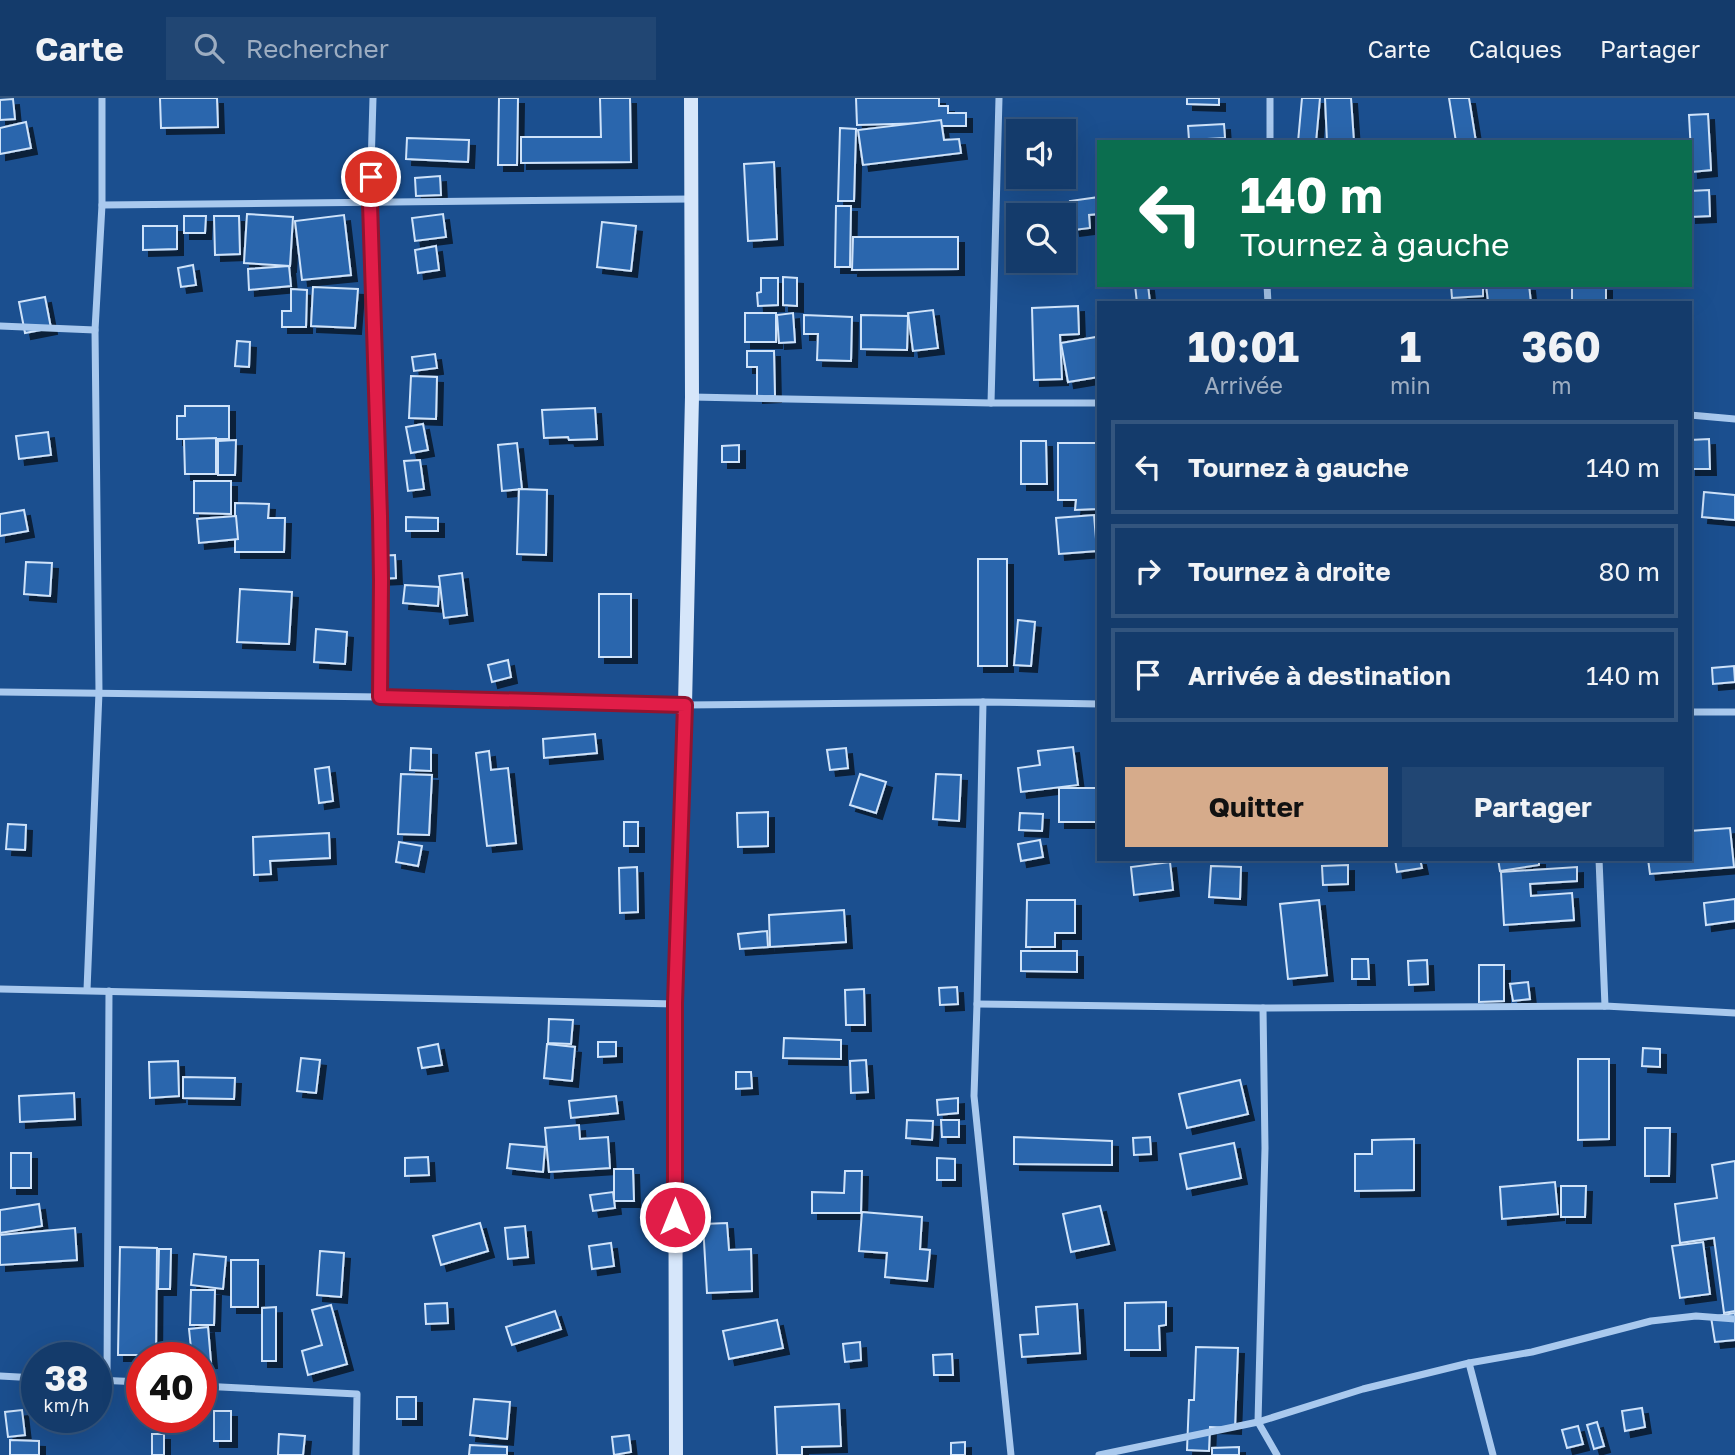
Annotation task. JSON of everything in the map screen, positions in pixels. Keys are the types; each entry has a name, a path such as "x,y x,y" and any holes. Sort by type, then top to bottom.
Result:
{"street":[{"path":"86,990 99,692 96,330 102,205 102,98"},
{"path":"373,98 370,203 380,516 380,697"},
{"path":"676,1455 675,1003 692,397 691,98"},
{"path":"991,403 999,98"},
{"path":"1270,98 1270,140"},
{"path":"102,205 692,199"},
{"path":"0,326 96,330"},
{"path":"692,397 1097,404"},
{"path":"1692,415 1735,419"},
{"path":"0,692 380,697 685,705 983,702 1097,704"},
{"path":"983,702 974,1096 1011,1455"},
{"path":"1692,712 1735,712"},
{"path":"1599,861 1605,1006"},
{"path":"0,989 675,1003"},
{"path":"107,1342 109,991"},
{"path":"978,1004 1263,1008 1605,1006 1735,1013"},
{"path":"1263,1008 1265,1148 1258,1422 1277,1455"},
{"path":"1099,1455 1258,1422 1363,1389 1469,1363 1532,1352 1651,1321 1696,1316 1735,1319"},
{"path":"1469,1363 1493,1455"},
{"path":"0,1376 21,1377"},
{"path":"217,1386 357,1394 356,1455"}],"building":[{"path":"160,98 217,98 218,127 161,128"},
{"path":"499,98 518,98 517,165 498,165"},
{"path":"600,98 630,98 631,162 521,163 521,137 601,137"},
{"path":"856,98 939,98 939,106 948,106 948,113 966,113 966,126 929,126 929,123 857,125"},
{"path":"1187,98 1219,98 1219,105 1187,104"},
{"path":"1302,98 1320,98 1316,140 1298,140"},
{"path":"1325,98 1351,98 1354,140 1327,140"},
{"path":"1449,98 1469,98 1476,140 1456,140"},
{"path":"13,99 15,119 0,120 0,100"},
{"path":"1708,114 1711,170 1692,172 1689,115"},
{"path":"941,120 944,140 959,139 961,153 863,165 858,130"},
{"path":"26,122 31,148 0,154 0,128"},
{"path":"1224,124 1225,138 1189,140 1188,126"},
{"path":"840,128 856,129 854,201 838,201"},
{"path":"407,138 469,140 468,162 406,159"},
{"path":"774,162 777,239 748,241 744,164"},
{"path":"440,176 441,195 416,196 415,178"},
{"path":"1709,190 1710,216 1692,217 1692,191"},
{"path":"1097,197 1097,214 1089,215 1090,228 1076,230 1076,203 1070,203"},
{"path":"836,206 851,206 850,267 835,267"},
{"path":"247,214 293,217 290,266 244,263"},
{"path":"443,214 446,237 415,241 412,218"},
{"path":"344,215 351,275 302,280 295,221"},
{"path":"184,216 206,216 205,233 184,233"},
{"path":"214,216 239,216 240,254 215,255"},
{"path":"602,222 636,226 631,271 597,267"},
{"path":"143,226 177,226 177,249 143,250"},
{"path":"853,237 958,237 958,269 852,270"},
{"path":"436,246 439,270 418,273 415,250"},
{"path":"193,265 196,285 181,287 178,268"},
{"path":"289,266 291,286 249,290 248,269"},
{"path":"783,277 797,278 797,306 783,305"},
{"path":"761,278 778,278 778,305 758,306 757,293 761,292"},
{"path":"313,287 358,289 355,328 311,326"},
{"path":"1135,287 1148,287 1150,301 1137,301"},
{"path":"1451,287 1483,287 1483,296 1452,298"},
{"path":"1486,287 1529,287 1531,301 1488,301"},
{"path":"1572,287 1606,287 1606,301 1572,301"},
{"path":"291,289 307,290 306,327 282,327 282,311 291,311"},
{"path":"45,297 51,328 25,333 19,302"},
{"path":"1078,306 1079,334 1060,335 1062,379 1034,380 1032,308"},
{"path":"933,310 938,348 913,351 908,313"},
{"path":"745,313 776,313 776,342 745,342"},
{"path":"793,313 795,342 779,343 777,315"},
{"path":"804,315 852,317 851,361 817,360 818,334 804,334"},
{"path":"861,315 908,316 907,350 861,349"},
{"path":"1096,337 1097,377 1068,382 1061,343"},
{"path":"237,341 250,342 249,367 235,366"},
{"path":"747,351 774,351 775,396 757,397 757,367 747,367"},
{"path":"435,354 437,368 414,371 412,357"},
{"path":"411,376 437,377 436,419 409,418"},
{"path":"185,406 229,406 229,439 177,439 177,416 185,416"},
{"path":"595,408 597,439 544,438 542,410"},
{"path":"423,424 428,450 411,453 406,427"},
{"path":"48,432 51,455 19,459 16,436"},
{"path":"216,438 216,474 185,474 184,439"},
{"path":"1709,439 1710,469 1692,469 1692,440"},
{"path":"236,440 235,475 218,475 218,441"},
{"path":"1021,441 1046,441 1047,484 1021,484"},
{"path":"517,443 522,489 502,491 498,445"},
{"path":"1058,443 1096,443 1097,509 1075,510 1076,500 1058,500"},
{"path":"739,445 739,462 722,462 722,446"},
{"path":"420,460 424,489 408,491 404,461"},
{"path":"194,481 231,481 231,514 194,513"},
{"path":"519,489 547,490 546,555 517,554"},
{"path":"1704,492 1735,495 1735,520 1702,517"},
{"path":"235,503 269,504 268,518 285,518 284,552 235,552"},
{"path":"24,510 28,531 0,536 0,514"},
{"path":"1094,515 1097,551 1059,554 1056,518"},
{"path":"236,516 238,539 199,543 197,519"},
{"path":"406,517 438,518 438,531 406,531"},
{"path":"395,555 396,578 377,579 376,556"},
{"path":"978,559 1007,559 1007,666 978,666"},
{"path":"26,562 52,563 50,596 24,594"},
{"path":"462,573 467,615 444,618 439,576"},
{"path":"405,585 439,587 438,606 403,603"},
{"path":"240,589 292,592 289,644 237,642"},
{"path":"599,594 631,594 631,657 599,657"},
{"path":"1018,620 1035,622 1031,666 1014,665"},
{"path":"316,629 347,632 345,664 314,662"},
{"path":"508,660 511,677 492,682 488,665"},
{"path":"1734,666 1735,682 1713,684 1712,668"},
{"path":"595,734 597,753 544,758 543,739"},
{"path":"1073,747 1078,785 1021,792 1018,768 1040,765 1038,751"},
{"path":"411,748 431,749 431,771 410,770"},
{"path":"846,748 848,768 830,770 827,750"},
{"path":"489,751 491,770 508,768 516,843 487,846 476,753"},
{"path":"329,767 333,801 319,803 315,769"},
{"path":"401,774 432,775 429,835 398,834"},
{"path":"860,774 886,782 876,813 850,805"},
{"path":"936,774 961,775 959,821 933,819"},
{"path":"1059,788 1097,788 1097,822 1059,822"},
{"path":"768,812 768,846 738,847 737,813"},
{"path":"1020,813 1043,814 1042,831 1019,830"},
{"path":"624,822 638,822 638,846 624,846"},
{"path":"8,824 26,825 25,850 6,849"},
{"path":"1730,828 1734,867 1650,874 1648,861 1692,861 1692,831"},
{"path":"329,833 330,858 270,861 271,874 254,875 253,837"},
{"path":"1040,840 1043,857 1021,861 1018,844"},
{"path":"399,842 422,846 418,866 396,862"},
{"path":"1395,861 1420,861 1422,868 1397,872"},
{"path":"1498,861 1539,861 1539,865 1500,871"},
{"path":"1170,862 1173,890 1134,895 1131,867"},
{"path":"1348,865 1348,884 1323,885 1322,866"},
{"path":"1211,866 1241,867 1240,899 1209,897"},
{"path":"637,867 638,912 620,913 619,868"},
{"path":"1577,867 1577,881 1530,884 1531,896 1572,893 1574,920 1504,925 1501,872"},
{"path":"1735,899 1735,921 1706,925 1704,903"},
{"path":"1027,900 1075,900 1075,933 1055,933 1055,947 1026,947"},
{"path":"1319,900 1327,975 1288,979 1280,904"},
{"path":"844,910 846,942 770,947 769,915"},
{"path":"767,931 768,947 740,949 738,934"},
{"path":"1021,951 1077,951 1077,972 1021,971"},
{"path":"1352,959 1368,959 1369,979 1352,979"},
{"path":"1427,960 1428,984 1409,985 1408,961"},
{"path":"1479,965 1504,965 1504,1001 1479,1002"},
{"path":"1528,982 1530,999 1513,1001 1510,984"},
{"path":"957,987 958,1004 940,1005 939,988"},
{"path":"864,989 865,1025 846,1025 845,990"},
{"path":"549,1019 573,1020 571,1044 548,1043"},
{"path":"784,1038 841,1040 841,1059 783,1058"},
{"path":"598,1042 616,1042 616,1056 598,1057"},
{"path":"438,1044 442,1065 422,1068 418,1048"},
{"path":"547,1044 575,1047 572,1081 544,1078"},
{"path":"1643,1048 1660,1049 1660,1067 1642,1066"},
{"path":"301,1058 320,1060 316,1093 297,1091"},
{"path":"1578,1059 1609,1059 1609,1139 1578,1140"},
{"path":"866,1060 868,1092 851,1093 850,1061"},
{"path":"178,1061 179,1096 150,1098 149,1062"},
{"path":"736,1072 751,1072 752,1088 736,1089"},
{"path":"183,1077 235,1078 234,1099 183,1098"},
{"path":"1240,1080 1248,1114 1187,1128 1179,1094"},
{"path":"74,1093 75,1119 20,1122 19,1096"},
{"path":"616,1096 618,1113 571,1118 569,1101"},
{"path":"958,1098 958,1113 938,1115 937,1100"},
{"path":"907,1120 933,1121 932,1140 906,1138"},
{"path":"941,1120 959,1120 959,1137 942,1137"},
{"path":"579,1125 580,1139 608,1137 610,1168 549,1172 545,1128"},
{"path":"1645,1128 1670,1128 1669,1176 1645,1176"},
{"path":"1014,1137 1112,1141 1112,1165 1014,1164"},
{"path":"1150,1137 1151,1154 1134,1155 1133,1138"},
{"path":"1414,1139 1414,1190 1355,1191 1355,1154 1372,1154 1372,1140"},
{"path":"1234,1143 1241,1178 1187,1189 1180,1154"},
{"path":"510,1144 545,1147 543,1172 507,1168"},
{"path":"11,1153 31,1153 31,1188 11,1188"},
{"path":"428,1157 429,1175 405,1176 405,1158"},
{"path":"937,1158 955,1159 955,1180 937,1180"},
{"path":"1735,1161 1735,1311 1724,1313 1714,1238 1680,1243 1675,1204 1717,1198 1712,1165"},
{"path":"614,1169 633,1169 634,1201 614,1201"},
{"path":"845,1171 862,1171 861,1213 812,1213 812,1192 844,1193"},
{"path":"1555,1182 1558,1214 1502,1219 1500,1187"},
{"path":"1561,1186 1586,1186 1585,1217 1561,1217"},
{"path":"613,1192 615,1208 593,1211 590,1195"},
{"path":"39,1204 42,1226 0,1233 0,1210"},
{"path":"1100,1206 1109,1244 1071,1252 1063,1214"},
{"path":"862,1212 922,1217 920,1249 930,1250 927,1281 885,1277 887,1253 859,1251"},
{"path":"480,1223 488,1251 441,1265 433,1236"},
{"path":"727,1223 729,1250 751,1249 752,1291 707,1293 703,1224"},
{"path":"525,1226 528,1257 508,1259 505,1228"},
{"path":"75,1228 77,1260 0,1265 0,1235"},
{"path":"1703,1242 1710,1294 1680,1298 1672,1246"},
{"path":"611,1243 614,1266 592,1269 589,1246"},
{"path":"120,1247 157,1248 156,1342 126,1342 126,1355 118,1355"},
{"path":"159,1249 171,1249 170,1289 158,1289"},
{"path":"320,1251 344,1253 341,1297 317,1295"},
{"path":"194,1254 226,1257 223,1289 191,1285"},
{"path":"231,1260 258,1260 258,1307 231,1307"},
{"path":"191,1290 215,1290 214,1325 190,1325"},
{"path":"1166,1302 1166,1325 1159,1326 1160,1350 1125,1350 1125,1303"},
{"path":"447,1303 448,1323 426,1324 425,1304"},
{"path":"1077,1304 1080,1353 1022,1357 1020,1335 1038,1334 1036,1307"},
{"path":"331,1305 347,1364 308,1375 302,1351 322,1345 312,1310"},
{"path":"276,1307 276,1361 262,1361 262,1308"},
{"path":"555,1311 561,1329 512,1345 506,1327"},
{"path":"1735,1313 1735,1340 1715,1342 1711,1317"},
{"path":"777,1320 783,1348 729,1359 723,1331"},
{"path":"208,1327 209,1342 190,1342 189,1329"},
{"path":"860,1342 861,1360 845,1362 843,1344"},
{"path":"1196,1347 1238,1348 1235,1428 1210,1427 1209,1451 1187,1450 1189,1400 1194,1400"},
{"path":"952,1354 953,1375 934,1375 933,1355"},
{"path":"397,1397 416,1397 416,1419 397,1419"},
{"path":"474,1399 510,1402 507,1439 470,1435"},
{"path":"839,1404 841,1446 802,1447 802,1455 777,1455 775,1407"},
{"path":"1642,1408 1645,1427 1625,1431 1622,1411"},
{"path":"21,1410 21,1433 25,1435 8,1437 5,1412"},
{"path":"217,1411 231,1411 231,1441 214,1441 214,1433 217,1433"},
{"path":"1597,1422 1604,1446 1594,1449 1587,1425"},
{"path":"1578,1426 1583,1444 1567,1448 1562,1430"},
{"path":"152,1434 164,1434 164,1455 152,1455"},
{"path":"279,1434 305,1436 303,1455 278,1455"},
{"path":"629,1435 631,1452 614,1455 612,1437"},
{"path":"10,1440 39,1441 39,1455 10,1455"},
{"path":"965,1442 965,1455 951,1455 951,1443"},
{"path":"470,1445 507,1447 507,1455 469,1455"},
{"path":"1239,1447 1239,1455 1212,1455 1212,1448"}],"route":[{"path":"371,177 379,460 380,697 685,705 675,1003 675,1217"}]}
